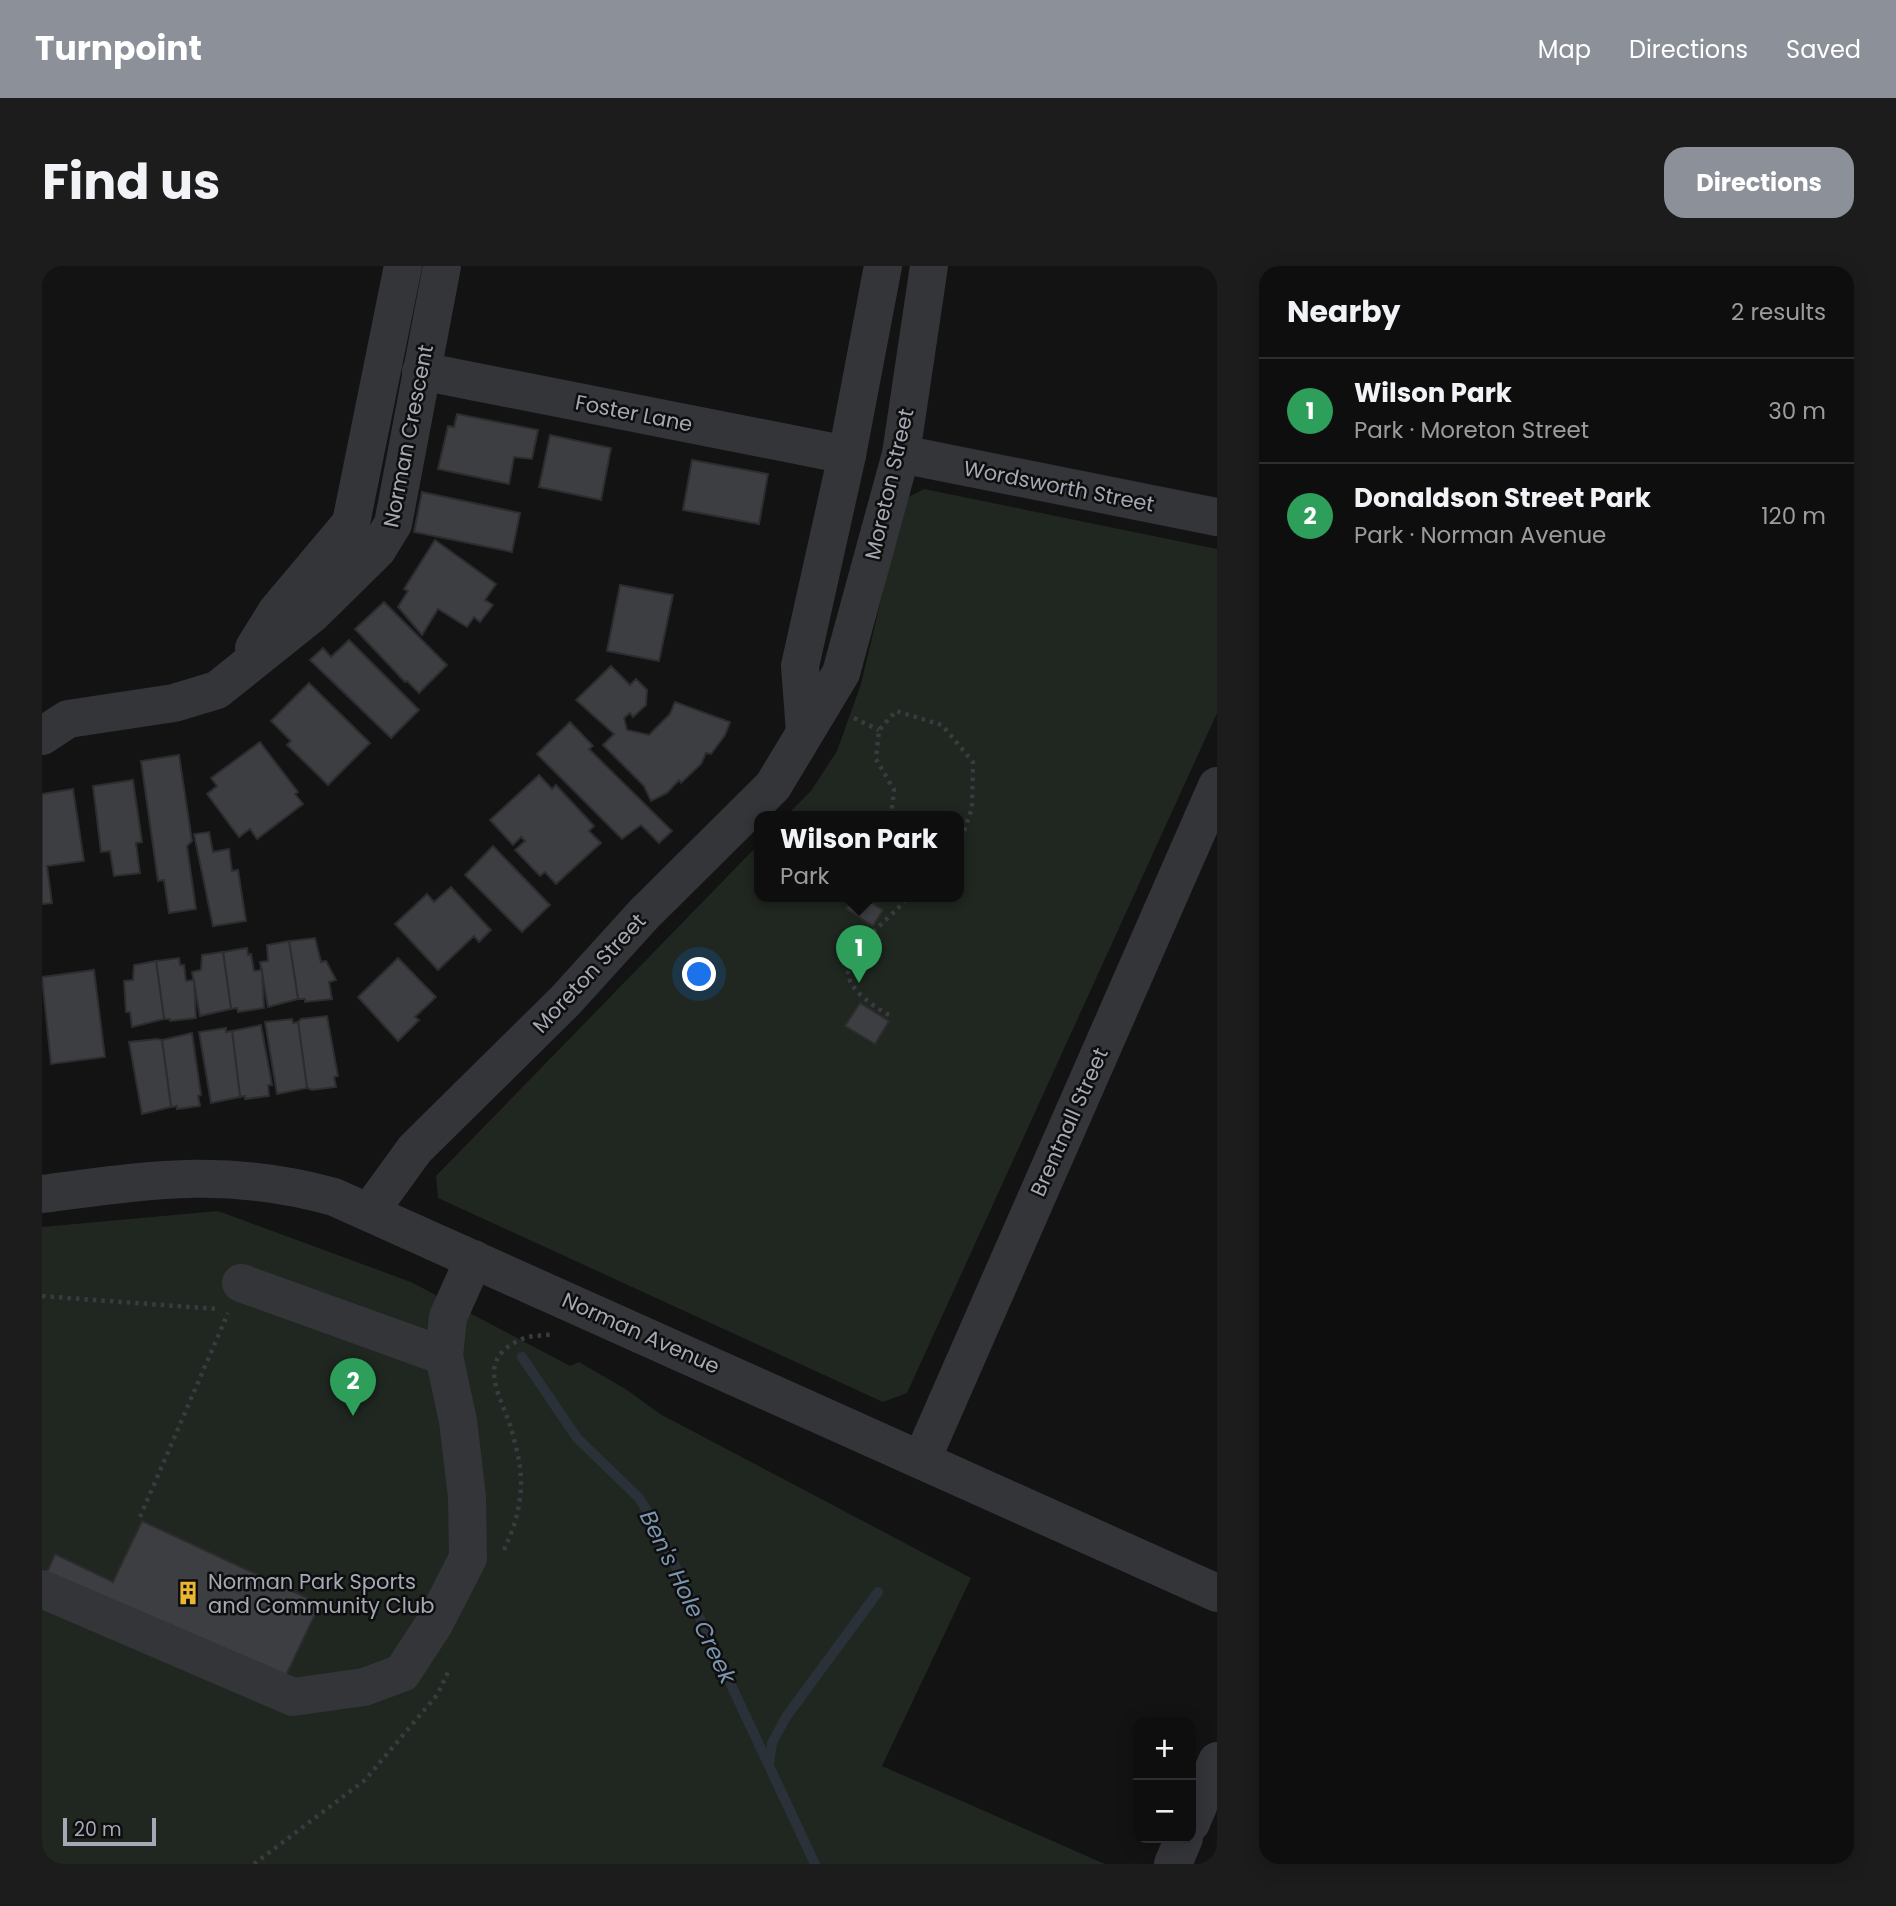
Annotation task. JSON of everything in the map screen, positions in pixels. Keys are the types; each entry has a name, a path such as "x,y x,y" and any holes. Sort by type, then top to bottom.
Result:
{"street":[{"name":"Norman Crescent","path":"242,668 277,611 339,541 351,523 403,266"},
{"name":"Norman Crescent","path":"51,722 192,699 217,690 312,614 388,537 442,266"},
{"path":"805,732 800,666 847,455 883,266"},
{"name":"Moreton Street","path":"370,1211 415,1149 565,1002 643,914 773,786 841,673 901,454 929,266"},
{"name":"Foster Lane","path":"421,371 847,455"},
{"name":"Wordsworth Street","path":"901,454 1217,517"},
{"name":"Brentnall Street","path":"922,1459 1217,786"},
{"name":"Norman Avenue","path":"42,1194 148,1181 231,1177 294,1186 370,1211 1217,1593"},
{"path":"42,1589 293,1697 364,1687 402,1673 434,1624 468,1558 467,1497 458,1421 444,1356 448,1317 474,1259"},
{"path":"235,1297 444,1356"},
{"path":"1196,1810 1217,1762"},
{"path":"1173,1864 1182,1843"}],"path":[{"path":"892,811 894,790 876,759 878,730 896,711 942,725 972,762 972,808 964,831"},
{"path":"889,1015 862,999 847,974 848,964 864,940 903,902"},
{"path":"42,1296 203,1306 235,1297"},
{"path":"140,1517 235,1297"}],"shaded area":[{"path":"924,489 1217,549 1217,713 907,1393 883,1402 438,1198 436,1176 754,849 754,902 964,902 964,811 791,811 811,791 837,751 861,684 905,499"},
{"path":"218,1211 411,1282 570,1366 579,1362 627,1390 660,1414 971,1578 882,1766 1105,1864 42,1864 42,1227"}],"building":[{"path":"457,414 538,430 532,459 514,457 509,484 438,469 448,426 454,427"},
{"path":"550,435 611,448 601,500 539,487"},
{"path":"692,460 768,474 759,524 683,510"},
{"path":"422,492 520,513 512,552 414,532"},
{"path":"435,540 496,584 485,600 493,605 480,622 474,617 467,627 438,609 422,635 398,607 408,591 404,589"},
{"path":"620,585 673,595 659,661 607,651"},
{"path":"384,602 447,665 419,693 405,682 355,629"},
{"path":"349,640 419,710 391,738 310,660 323,648 331,657"},
{"path":"611,666 630,685 636,679 647,690 646,705 633,717 630,713 624,718 627,730 649,735 670,714 675,702 730,722 725,735 711,754 706,753 701,764 681,783 679,780 667,793 651,801 644,786 603,745 614,734 576,700"},
{"path":"309,683 370,743 328,785 287,745 291,741 271,721"},
{"path":"570,722 593,746 589,749 672,831 659,843 641,825 622,839 537,754"},
{"path":"260,742 298,792 295,794 303,804 257,839 250,829 239,837 207,794 217,786 211,778"},
{"path":"179,755 192,841 187,846 196,909 169,913 164,880 158,881 141,761"},
{"path":"539,775 552,789 556,785 594,826 589,831 601,843 556,884 545,872 540,876 515,850 525,841 521,837 513,845 490,820"},
{"path":"133,780 142,842 136,843 140,873 114,876 110,851 101,852 93,786"},
{"path":"73,789 84,861 47,866 52,903 42,904 42,794"},
{"path":"209,832 213,852 229,849 232,871 238,870 246,921 213,926 194,834"},
{"path":"493,846 550,905 522,932 465,875"},
{"path":"451,887 491,930 479,942 474,936 438,970 395,924 427,894 434,902"},
{"path":"850,902 871,902 883,910 873,926 846,909"},
{"path":"315,938 321,962 326,961 336,980 329,982 332,999 305,1002 305,999 298,999 289,941"},
{"path":"289,941 298,999 268,1007 260,962 268,961 267,945"},
{"path":"247,948 254,971 262,970 264,1008 238,1012 237,1008 231,1009 223,952"},
{"path":"223,952 231,1009 200,1016 192,972 201,970 202,955"},
{"path":"179,958 180,965 184,965 186,981 194,980 196,1018 170,1021 164,1019 156,961"},
{"path":"398,958 436,997 415,1017 419,1020 398,1041 358,997"},
{"path":"156,961 164,1019 132,1027 130,1012 126,1012 124,981 133,980 134,965"},
{"path":"94,970 105,1057 51,1064 42,977"},
{"path":"860,1003 889,1021 875,1044 845,1026"},
{"path":"327,1016 338,1076 334,1077 336,1087 312,1090 307,1088 298,1022 301,1019"},
{"path":"292,1019 293,1023 298,1022 307,1088 277,1094 265,1022"},
{"path":"261,1025 272,1085 268,1085 269,1096 245,1099 245,1096 240,1097 232,1031"},
{"path":"226,1028 226,1032 232,1031 240,1097 211,1103 199,1032"},
{"path":"192,1033 201,1095 198,1096 200,1106 177,1109 177,1106 171,1107 162,1040"},
{"path":"162,1040 171,1107 142,1114 129,1042"},
{"name":"Norman Park Sports and Community Club","path":"142,1521 320,1604 281,1686 45,1577 55,1554 113,1582"}],"waterway":[{"name":"Ben's Hole Creek","path":"522,1357 577,1438 639,1498 658,1529 815,1864"},
{"path":"769,1764 772,1743 786,1717 878,1592"}],"place":[{"name":"Wilson Park","path":"859,983"},
{"name":"Donaldson Street Park","path":"353,1416"},
{"name":"Norman Park Sports and Community Club","path":"188,1593"}]}
